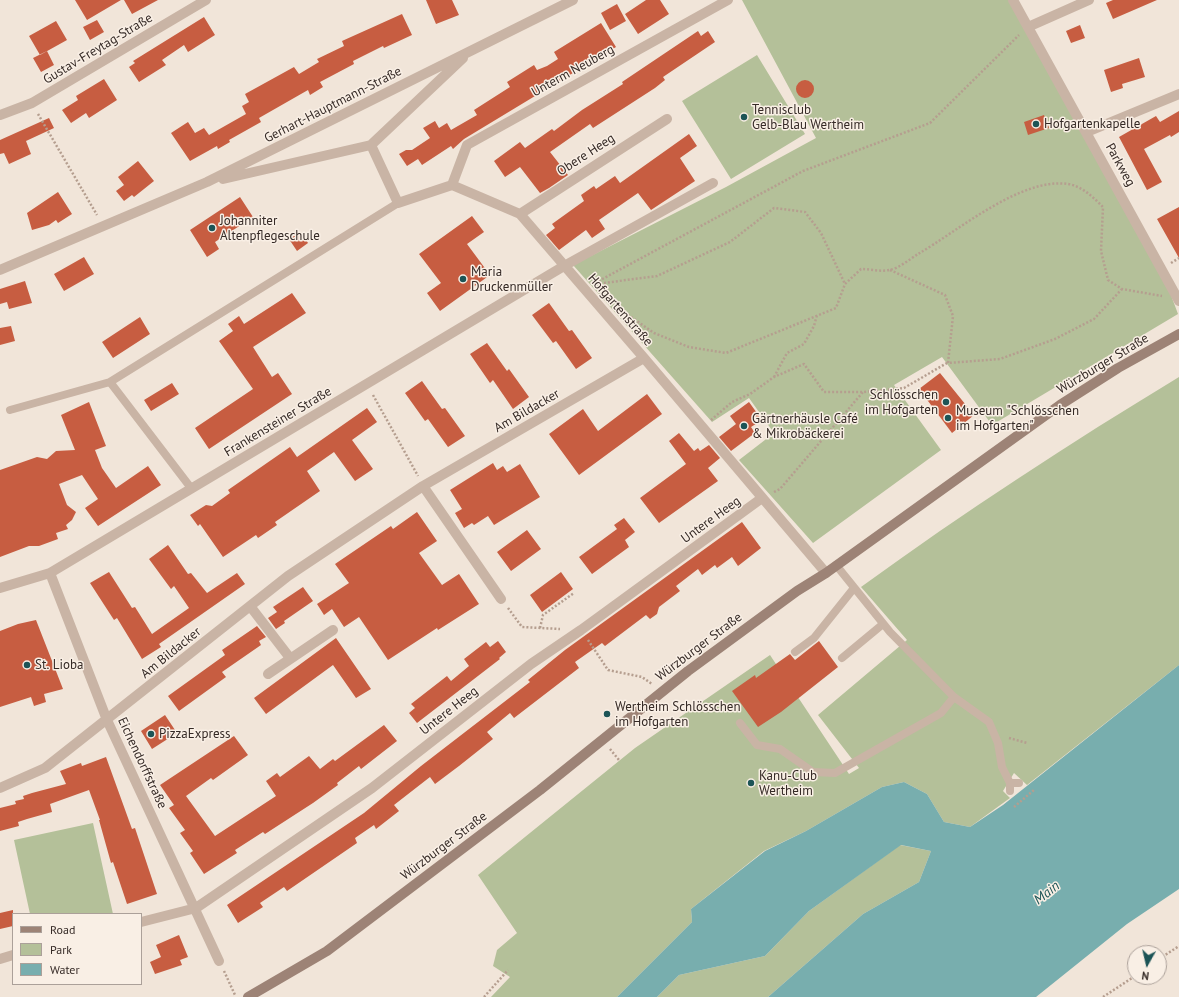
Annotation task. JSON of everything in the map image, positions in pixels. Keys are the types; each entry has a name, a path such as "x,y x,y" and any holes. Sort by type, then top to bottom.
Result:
{"main road":[{"name":"Würzburger Straße","path":"248,997 327,951 540,790 662,691 762,616 826,573 1060,406 1118,368 1179,334"}],"street":[{"name":"Gustav-Freytag-Straße","path":"0,115 32,103 206,0"},
{"name":"Gerhart-Hauptmann-Straße","path":"0,270 207,182 573,0"},
{"name":"Unterm Neuberg","path":"452,185 467,146 728,0"},
{"name":"Parkweg","path":"1013,0 1179,300"},
{"path":"1028,27 1089,0"},
{"name":"Gerhart-Hauptmann-Straße","path":"207,182 371,145 470,51"},
{"path":"1087,132 1179,94"},
{"name":"Obere Heeg","path":"520,214 667,119"},
{"path":"371,145 398,203 452,185"},
{"path":"564,266 713,183"},
{"name":"Hofgartenstraße","path":"452,185 520,214 704,428 826,573"},
{"name":"Frankensteiner Straße","path":"0,588 50,573 564,266"},
{"name":"Am Bildacker","path":"0,788 45,768 288,576 421,482 644,358"},
{"path":"421,482 503,600"},
{"name":"Untere Heeg","path":"142,922 196,908 372,788 532,664 762,498"},
{"name":"Eichendorffstraße","path":"50,573 107,720 196,908 219,961"},
{"path":"250,606 290,658"},
{"path":"268,674 333,630"},
{"path":"0,959 12,955"}],"lane":[{"path":"10,410 110,382 398,203"},
{"path":"110,382 191,488"},
{"path":"836,565 883,624 954,697 989,722 998,743 1002,767 1013,786"},
{"path":"795,652 814,638 854,588"},
{"path":"842,658 883,624"},
{"path":"740,723 757,746 780,749 813,772 835,774 941,713 954,697"}],"path":[{"path":"592,285 803,171 930,124 1028,27"},
{"path":"42,119 103,226"},
{"path":"890,270 939,242 1012,196 1047,184 1069,184 1089,193 1103,207 1101,251 1108,280 1122,289 1179,300"},
{"path":"592,285 657,276 730,242 774,208 804,212 821,233 845,284"},
{"path":"620,309 654,333 689,347 726,352 836,308 845,284 861,269 890,270 945,295 953,316 948,362"},
{"path":"592,285 598,290"},
{"path":"704,428 732,402 750,394 774,378 804,364 824,392 864,392 904,388 948,362 1000,359 1055,339 1094,319 1122,289"},
{"path":"774,378 787,354 804,344 814,326 817,315"},
{"path":"370,389 421,482"},
{"path":"762,498 780,489 864,392"},
{"path":"540,628 543,615 574,593"},
{"path":"503,600 522,627 563,630"},
{"path":"581,630 608,670 642,677 662,691"},
{"path":"994,734 1027,743"},
{"path":"1014,807 1034,790"},
{"path":"1167,954 1179,946"},
{"path":"219,961 236,997"},
{"path":"484,997 508,970"},
{"path":"1103,997 1127,981"}],"green space":[{"path":"742,0 1013,0 1161,268 1178,314 992,425 942,357 894,385 941,450 813,543 739,460 774,433 749,398 712,422 573,265 726,187 816,138"},
{"name":"Tennisclub Gelb-Blau Wertheim","path":"757,55 805,134 731,179 682,101"},
{"path":"1179,377 1179,665 1027,785 1014,773 1003,791 1010,798 970,827 944,822 927,794 904,782 882,787 806,831 764,851 691,909 692,922 617,997 491,997 510,977 493,966 497,950 517,933 478,875 635,748 770,655 849,774 859,768 818,715 907,640 861,587 1018,479"},
{"path":"93,823 113,913 30,913 14,840"},
{"path":"900,845 931,851 919,882 863,914 768,997 657,997 679,975 765,956 809,911"}],"water":[{"name":"Main","path":"1179,665 1179,889 1127,924 1036,997 768,997 863,914 919,882 931,851 901,845 809,911 765,956 679,975 657,997 617,997 692,922 691,909 765,851 806,831 882,787 904,782 927,794 944,822 970,827 1003,805"}],"building":[{"path":"75,0 121,0 87,20"},
{"path":"124,0 158,0 132,14"},
{"path":"426,0 452,0 459,15 436,24"},
{"path":"646,0 660,0 669,14 638,34 625,14"},
{"path":"1113,0 1157,0 1113,19 1106,3"},
{"path":"617,4 626,21 610,30 601,13"},
{"path":"402,14 412,35 384,48 383,46 353,61 354,64 320,82 323,87 310,95 308,90 259,118 261,122 229,140 230,142 218,149 217,146 190,161 171,133 188,122 195,133 204,128 209,135 246,114 242,106 249,102 245,94 294,67 299,74 319,62 317,59 344,46 342,41"},
{"path":"204,17 215,35 188,52 184,45 162,60 166,65 139,82 129,67 135,63 133,61"},
{"path":"97,20 104,32 90,40 83,27"},
{"path":"56,21 67,40 40,55 29,36"},
{"path":"601,23 616,47 464,139 453,149 451,146 422,165 418,159 407,166 399,154 406,150 412,150 430,138 423,128 435,121 439,128 447,123 451,130 477,115 474,110 510,87 507,82 534,65 537,70 547,66 558,59 554,52"},
{"path":"1080,25 1085,38 1071,43 1066,31"},
{"path":"698,31 701,36 708,31 715,42 663,77 665,80 655,88 593,128 590,124 550,152 568,175 540,193 520,167 505,177 494,161 520,142 525,148 552,129 554,131 582,110 623,84 622,82"},
{"path":"47,51 54,65 41,72 33,58"},
{"path":"1139,58 1145,77 1122,84 1123,88 1111,92 1104,70"},
{"path":"104,79 117,100 89,118 86,113 71,123 62,110 78,100 76,96"},
{"path":"805,80 811,83 814,89 811,95 805,98 799,95 796,89 799,83"},
{"path":"1179,111 1179,132 1171,137 1170,135 1144,149 1162,182 1147,190 1119,137 1156,116 1160,122"},
{"name":"Hofgartenkapelle","path":"1044,115 1049,128 1028,135 1024,122"},
{"path":"49,118 54,128 26,141 31,154 9,164 4,153 0,154 0,140"},
{"path":"689,134 697,146 680,158 695,181 651,210 638,193 599,220 605,229 592,238 586,230 559,250 546,235 555,228 552,224 584,201 581,195 594,186 596,189 615,176 620,183"},
{"path":"138,161 154,181 134,197 132,195 124,201 116,191 124,185 118,177"},
{"path":"58,192 72,214 58,223 56,220 49,225 32,230 27,213"},
{"path":"240,197 253,217 215,242 219,249 207,257 190,230"},
{"path":"1179,207 1179,258 1157,219"},
{"path":"472,216 484,232 467,244 490,275 440,311 427,293 441,283 419,254"},
{"path":"301,232 308,243 297,251 289,239"},
{"path":"84,257 94,274 64,291 54,274"},
{"path":"25,281 32,303 9,309 7,302 0,304 0,289"},
{"path":"292,293 306,313 253,347 272,377 278,373 292,394 209,449 195,428 253,389 219,341 233,331 228,324 239,316 244,324"},
{"path":"549,303 569,331 572,330 592,358 576,369 556,341 553,343 532,315"},
{"path":"140,317 150,334 113,358 102,342"},
{"path":"11,326 15,341 0,345 0,328"},
{"path":"487,343 507,371 509,369 529,397 513,409 493,380 490,383 470,354"},
{"name":"Schlösschen im Hofgarten","path":"940,373 974,415 952,433 919,389"},
{"path":"422,381 442,409 445,408 465,436 448,447 428,419 425,421 405,393"},
{"path":"172,383 179,394 151,411 144,400"},
{"path":"647,394 662,414 579,475 549,434 583,409 598,431"},
{"path":"89,402 106,446 95,450 102,468 116,488 148,466 161,485 98,526 85,508 98,499 82,475 59,484 67,505 76,512 72,520 66,525 68,529 56,533 58,539 39,546 29,546 0,557 0,470 37,457 47,459 56,451 75,450 61,415"},
{"name":"Gärtnerhäusle Café & Mikrobäckerei","path":"749,402 762,420 751,427 755,433 731,451 719,437 736,424 730,416"},
{"path":"367,408 377,422 352,440 373,469 355,481 334,452 307,471 320,491 275,522 277,525 258,538 256,535 223,557 200,524 198,526 190,515 206,505 212,506 230,493 228,490 290,447 297,457"},
{"path":"679,433 694,451 698,448 700,451 709,445 720,458 708,468 718,481 659,523 640,498 686,464 669,441"},
{"path":"493,463 497,470 503,466 507,472 520,464 540,497 494,525 488,516 474,525 472,523 464,528 455,513 462,509 450,490"},
{"path":"417,512 437,541 419,553 442,585 459,574 479,604 438,630 437,628 388,660 359,617 344,627 332,609 324,615 317,604 349,583 335,564 391,526 393,529"},
{"path":"624,518 635,532 625,540 629,547 592,574 579,557 617,529 614,525"},
{"path":"742,522 761,548 738,566 732,557 717,568 715,565 702,575 698,569 676,586 680,591 659,607 657,614 650,619 646,615 605,646 602,643 575,662 579,668 514,718 510,713 487,732 493,739 459,766 435,784 430,777 394,805 399,811 376,829 374,825 355,838 357,843 287,891 284,887 260,903 263,907 238,923 227,905 364,813 421,766 530,682 528,680 565,650"},
{"path":"527,530 541,549 511,571 497,552"},
{"path":"168,545 188,574 191,573 207,593 237,573 245,584 159,644 161,647 142,659 117,618 114,620 90,583 109,572 132,608 135,607 152,634 189,608 174,586 171,589 149,559"},
{"path":"561,572 573,589 542,612 530,595"},
{"path":"303,587 313,601 284,621 285,623 276,629 268,618 277,612 273,607"},
{"name":"St. Lioba","path":"36,620 63,689 44,694 46,702 34,706 31,697 0,707 0,631 18,624"},
{"path":"257,626 266,637 259,641 261,645 222,672 226,677 179,711 168,696 225,655 222,650"},
{"path":"336,638 371,689 356,698 333,665 266,714 254,698"},
{"path":"498,641 506,652 499,658 500,659 417,723 409,713 415,708 411,704 447,676 451,681 469,666 464,659 486,642 490,647"},
{"path":"819,641 838,667 781,712 758,727 732,691 755,675 756,678 790,654 795,660"},
{"path":"165,715 177,733 152,749 141,731"},
{"path":"384,725 397,741 361,769 359,766 337,783 338,785 313,803 265,834 263,832 235,850 237,853 204,874 190,853 193,851 180,833 185,830 169,808 174,805 160,785 234,736 248,755 213,780 211,778 186,796 215,836 276,796 266,781 277,773 280,777 309,756 320,769 333,759 335,761"},
{"path":"106,757 132,829 135,828 157,894 127,904 113,862 111,863 100,820 89,790 50,804 52,812 18,822 19,826 0,831 0,808 16,804 15,801 24,799 23,796 66,784 60,771 81,763 82,766"},
{"path":"13,910 12,926 0,929 0,913"},
{"path":"179,935 188,957 180,960 182,965 155,974 150,962 161,957 156,945"}],"place":[{"name":"Tennisclub Gelb-Blau Wertheim","path":"744,117"},
{"name":"Hofgartenkapelle","path":"1036,124"},
{"name":"Johanniter Altenpflegeschule","path":"212,228"},
{"name":"Maria Druckenmüller","path":"463,279"},
{"name":"Schlösschen im Hofgarten","path":"946,402"},
{"name":"Museum \"Schlösschen im Hofgarten\"","path":"948,418"},
{"name":"Gärtnerhäusle Café & Mikrobäckerei","path":"744,426"},
{"name":"St. Lioba","path":"27,665"},
{"name":"Wertheim Schlösschen im Hofgarten","path":"607,714"},
{"name":"PizzaExpress","path":"151,734"},
{"name":"Kanu-Club Wertheim","path":"751,783"}]}
